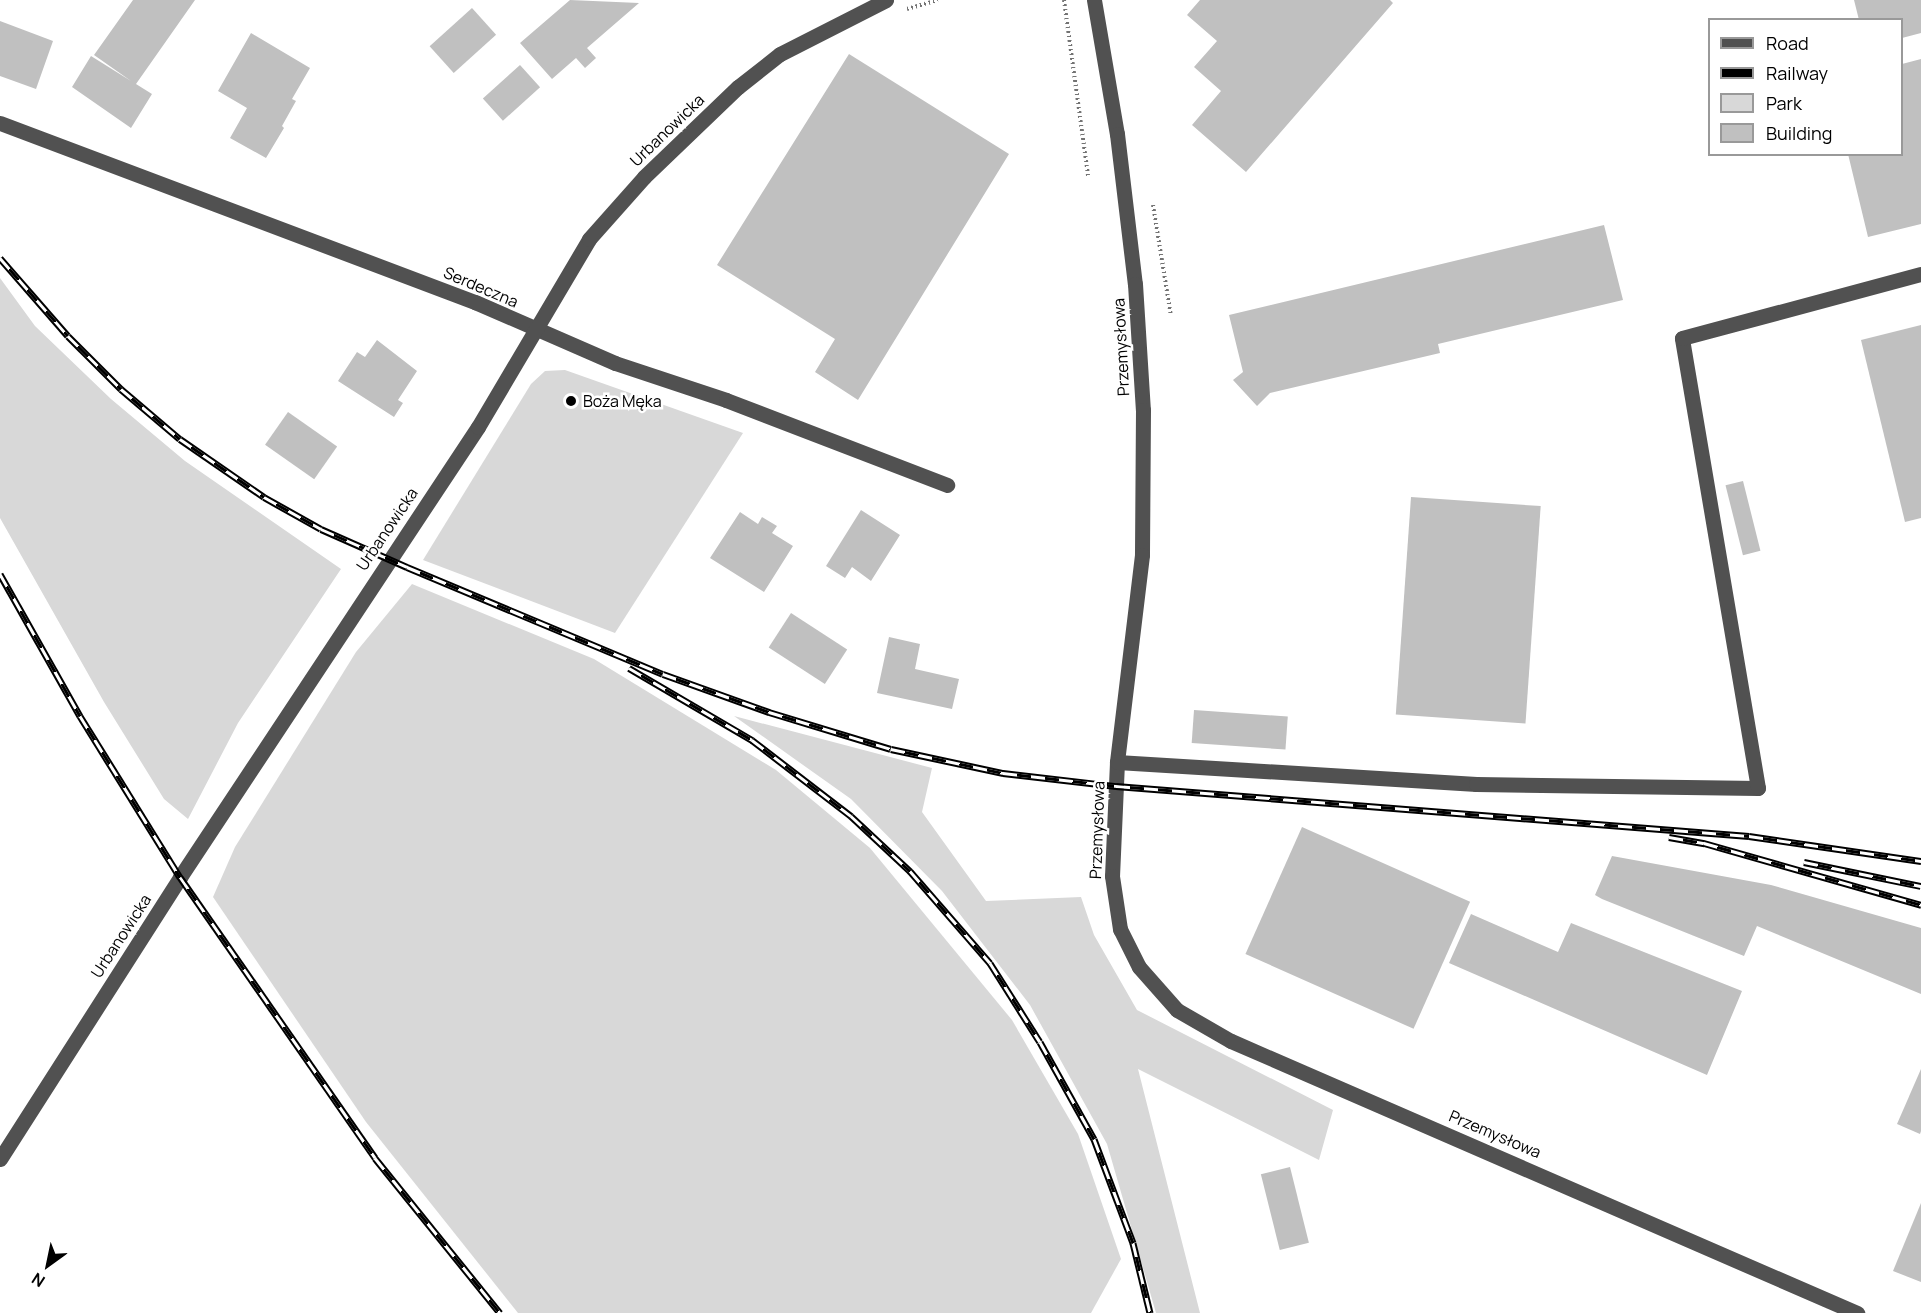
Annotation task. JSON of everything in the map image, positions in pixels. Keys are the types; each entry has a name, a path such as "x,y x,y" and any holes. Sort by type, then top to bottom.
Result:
{"street":[{"name":"Urbanowicka","path":"0,1159 180,877 478,426 569,268 611,212 738,87 780,54 886,0"},
{"name":"Przemysłowa","path":"1094,0 1117,134 1131,249 1143,410 1142,555 1117,762 1112,876 1120,929 1139,967 1178,1010 1231,1041 1857,1313"},
{"name":"Serdeczna","path":"0,123 475,302 534,329 947,485"},
{"path":"1117,762 1476,784 1758,788 1682,338 1921,274"}],"path":[{"path":"1064,0 1088,176"}],"green space":[{"path":"0,278 35,326 111,399 185,461 341,569 238,723 188,819 164,799 104,702 0,518"},
{"path":"565,370 743,433 615,633 423,560 531,384 545,371"},
{"path":"412,584 594,659 776,770 870,848 1012,1020 1078,1134 1121,1259 1091,1313 518,1313 366,1122 213,897 235,847 356,652"},
{"path":"734,716 932,768 922,812 986,901 1081,897 1094,935 1137,1010 1333,1110 1319,1160 1138,1069 1200,1313 1156,1313 1107,1144 1030,1005 942,891 851,799"}],"building":[{"path":"133,0 195,0 136,84 152,94 131,128 72,87 91,56 131,81 94,55"},
{"path":"570,0 639,3 587,48 596,58 585,68 576,58 552,79 520,43"},
{"path":"1200,0 1390,0 1393,3 1246,172 1192,125 1221,91 1194,67 1217,41 1187,15"},
{"path":"1854,0 1921,0 1921,33 1903,38 1903,18 1858,18"},
{"path":"472,8 496,35 454,73 430,46"},
{"path":"0,21 53,41 36,89 0,76"},
{"path":"251,33 310,68 292,99 296,101 282,126 284,128 266,158 230,138 247,108 218,91"},
{"path":"849,54 1009,154 858,400 815,372 835,339 717,265"},
{"path":"1921,59 1921,224 1868,237 1848,156 1903,156 1903,64"},
{"path":"520,65 540,87 503,121 483,98"},
{"path":"1604,225 1623,300 1438,344 1440,353 1270,393 1257,406 1233,380 1243,372 1229,315"},
{"path":"1921,325 1921,518 1905,522 1861,340"},
{"path":"377,340 417,371 398,400 403,403 394,417 338,381 357,352 365,357"},
{"path":"288,412 337,446 314,479 265,445"},
{"path":"1743,481 1760,551 1743,555 1726,485"},
{"path":"1411,497 1541,506 1525,724 1396,714"},
{"path":"861,510 900,535 871,581 852,567 845,578 826,566"},
{"path":"740,512 758,524 762,517 777,526 772,533 793,546 764,592 710,558"},
{"path":"791,613 847,649 825,684 769,647"},
{"path":"889,637 920,644 915,669 959,679 952,709 877,693"},
{"path":"1194,710 1288,717 1285,749 1192,743"},
{"path":"1302,827 1470,902 1414,1029 1245,954"},
{"path":"1612,856 1771,885 1921,928 1921,994 1757,926 1744,956 1602,899 1595,895"},
{"path":"1471,914 1558,952 1571,923 1742,991 1707,1075 1449,963"},
{"path":"1921,1069 1921,1131 1920,1134 1897,1124"},
{"path":"1290,1167 1309,1243 1280,1250 1261,1174"},
{"path":"1921,1203 1921,1282 1893,1271"}],"railway":[{"path":"0,258 68,336 121,389 180,439 264,497 321,529 407,567 663,674 769,712 891,749 1003,773 1116,786 1749,836 1921,861"},
{"path":"0,574 80,716 180,877 375,1158 500,1313"},
{"path":"629,668 752,740 851,816 910,871 990,963 1040,1042 1094,1139 1133,1243 1150,1313"},
{"path":"1669,837 1704,843 1921,905"},
{"path":"1804,862 1921,886"}],"place":[{"name":"Boża Męka","path":"571,401"}]}
